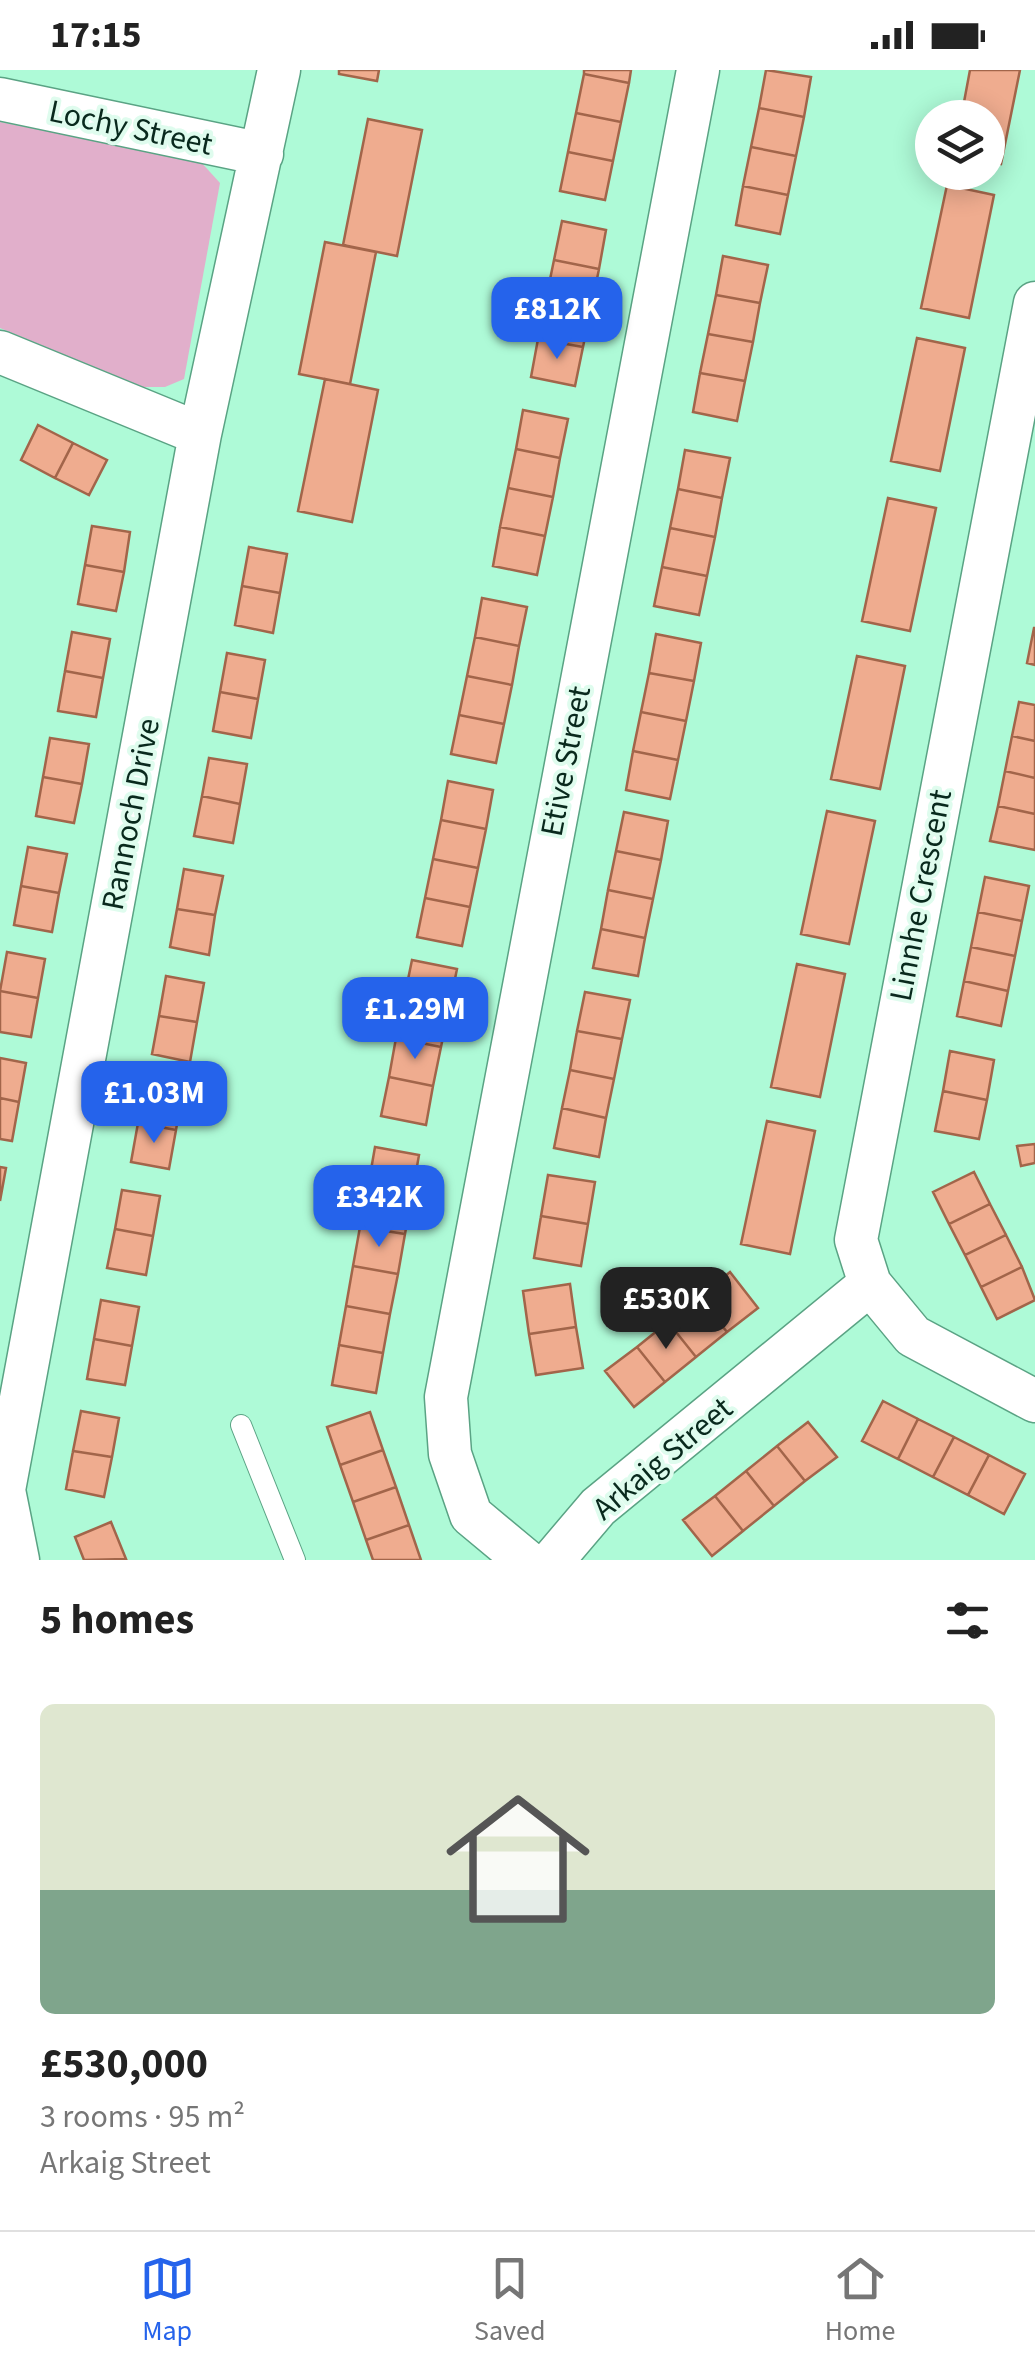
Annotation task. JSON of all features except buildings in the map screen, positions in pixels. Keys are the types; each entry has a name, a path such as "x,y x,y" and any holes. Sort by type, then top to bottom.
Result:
{"street":[{"name":"Rannoch Drive","path":"18,1560 4,1490 200,434 278,70"},
{"name":"Etive Street","path":"524,1560 471,1515 450,1454 446,1396 698,70"},
{"name":"Lochy Street","path":"0,99 262,154"},
{"name":"Linnhe Crescent","path":"1035,304 856,1240 870,1284 913,1336 1035,1401"},
{"path":"0,352 200,434"},
{"name":"Arkaig Street","path":"552,1560 598,1507 870,1284"}],"lane":[{"path":"241,1425 295,1560"}],"shaded area":[{"path":"0,122 200,161 220,183 184,379 165,387 141,387 0,328"}]}
